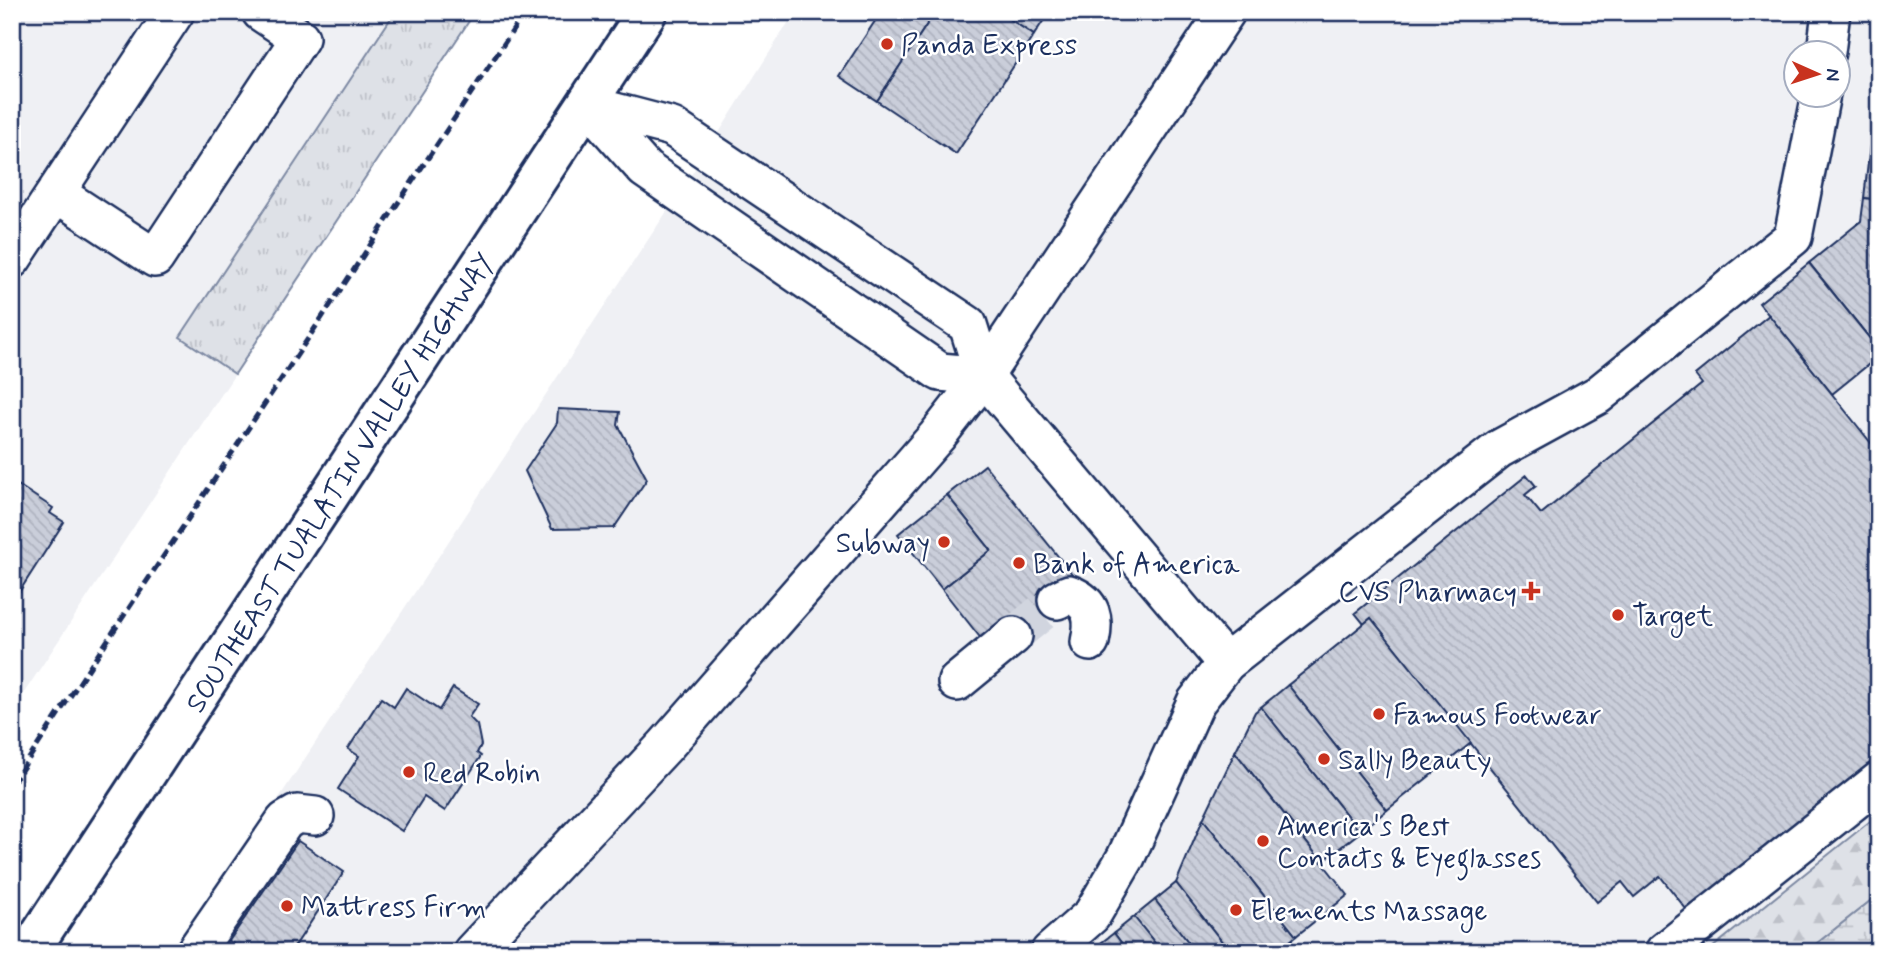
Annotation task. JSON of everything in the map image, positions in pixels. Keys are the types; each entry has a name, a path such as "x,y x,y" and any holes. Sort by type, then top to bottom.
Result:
{"main road":[{"name":"SOUTHEAST TUALATIN VALLEY HIGHWAY","path":"29,952 647,12"}],"lane":[{"path":"12,259 175,12"},
{"path":"56,193 155,258 300,38 261,12"},
{"path":"472,952 702,705 878,505 984,376 1226,12"},
{"path":"1828,38 1831,12"},
{"path":"588,105 645,169 940,372 984,376"},
{"path":"588,105 672,127 968,325 984,376 1226,663"},
{"path":"1050,952 1092,915 1126,857 1196,702 1226,663 1499,449 1598,396 1793,237 1818,108"},
{"path":"1057,600 1069,594 1083,600 1091,610 1093,627 1090,642"},
{"path":"957,682 1013,636"},
{"path":"1664,952 1879,781"},
{"path":"195,952 285,821 297,814 315,816"}],"shaded area":[{"path":"12,12 395,12 180,337 235,374 12,711"},
{"path":"795,12 1879,12 1879,894 1806,952 177,952 720,131"}],"green space":[{"path":"395,12 475,12 235,374 180,337"},
{"path":"1879,814 1879,894 1806,952 1707,952"},
{"path":"1879,894 1879,952 1806,952"}],"building":[{"name":"Panda Express","path":"881,12 935,12 877,101 839,76"},
{"path":"935,12 999,12 1034,35 956,154 877,101"},
{"path":"999,12 1049,12 1034,35"},
{"path":"1879,66 1879,200 1864,198"},
{"path":"1864,198 1879,200 1879,350 1809,263 1861,221"},
{"path":"1809,263 1879,350 1879,356 1832,394 1759,303"},
{"name":"Target","path":"1769,315 1879,453 1879,763 1690,914 1660,876 1634,897 1622,882 1597,902 1371,618 1364,624 1355,613 1527,475 1536,486 1525,495 1541,514 1702,384 1695,375"},
{"path":"558,409 620,412 618,425 647,479 614,528 552,529 525,471 557,423"},
{"name":"Bank of America","path":"985,465 1073,575 1051,593 1060,604 1016,639 986,645 942,589 991,550 947,495"},
{"path":"12,481 53,508 50,513 64,522 12,603"},
{"name":"Subway","path":"947,495 991,550 942,589 898,534"},
{"name":"Famous Footwear","path":"1371,618 1471,743 1387,810 1288,685"},
{"name":"Sally Beauty","path":"1288,685 1387,810 1360,832 1261,707"},
{"name":"Red Robin","path":"406,688 439,710 453,688 478,704 469,717 477,725 481,745 477,753 481,756 445,811 424,797 402,831 338,789 359,756 348,749 381,698 394,707"},
{"path":"1261,707 1360,832 1322,862 1235,752 1255,712"},
{"name":"America's Best Contacts & Eyeglasses","path":"1235,752 1348,895 1296,936 1203,819"},
{"name":"Elements Massage","path":"1203,819 1296,936 1277,952 1230,952 1176,883"},
{"name":"Mattress Firm","path":"298,841 344,872 291,952 246,952 229,941"},
{"path":"1176,883 1230,952 1196,952 1155,900"},
{"path":"1155,900 1196,952 1162,952 1134,917"},
{"path":"1134,917 1162,952 1128,952 1114,933"},
{"path":"1114,933 1128,952 1095,952 1093,949"},
{"path":"229,941 246,952 222,952"}],"tunnel":[{"path":"1013,636 1057,600"}],"railway":[{"path":"12,784 525,12"}],"place":[{"name":"Panda Express","path":"887,44"},
{"name":"Subway","path":"944,542"},
{"name":"Bank of America","path":"1019,563"},
{"name":"CVS Pharmacy","path":"1531,591"},
{"name":"Target","path":"1618,615"},
{"name":"Famous Footwear","path":"1379,714"},
{"name":"Sally Beauty","path":"1324,759"},
{"name":"Red Robin","path":"409,772"},
{"name":"America's Best Contacts & Eyeglasses","path":"1263,841"},
{"name":"Mattress Firm","path":"287,906"},
{"name":"Elements Massage","path":"1236,910"}]}
